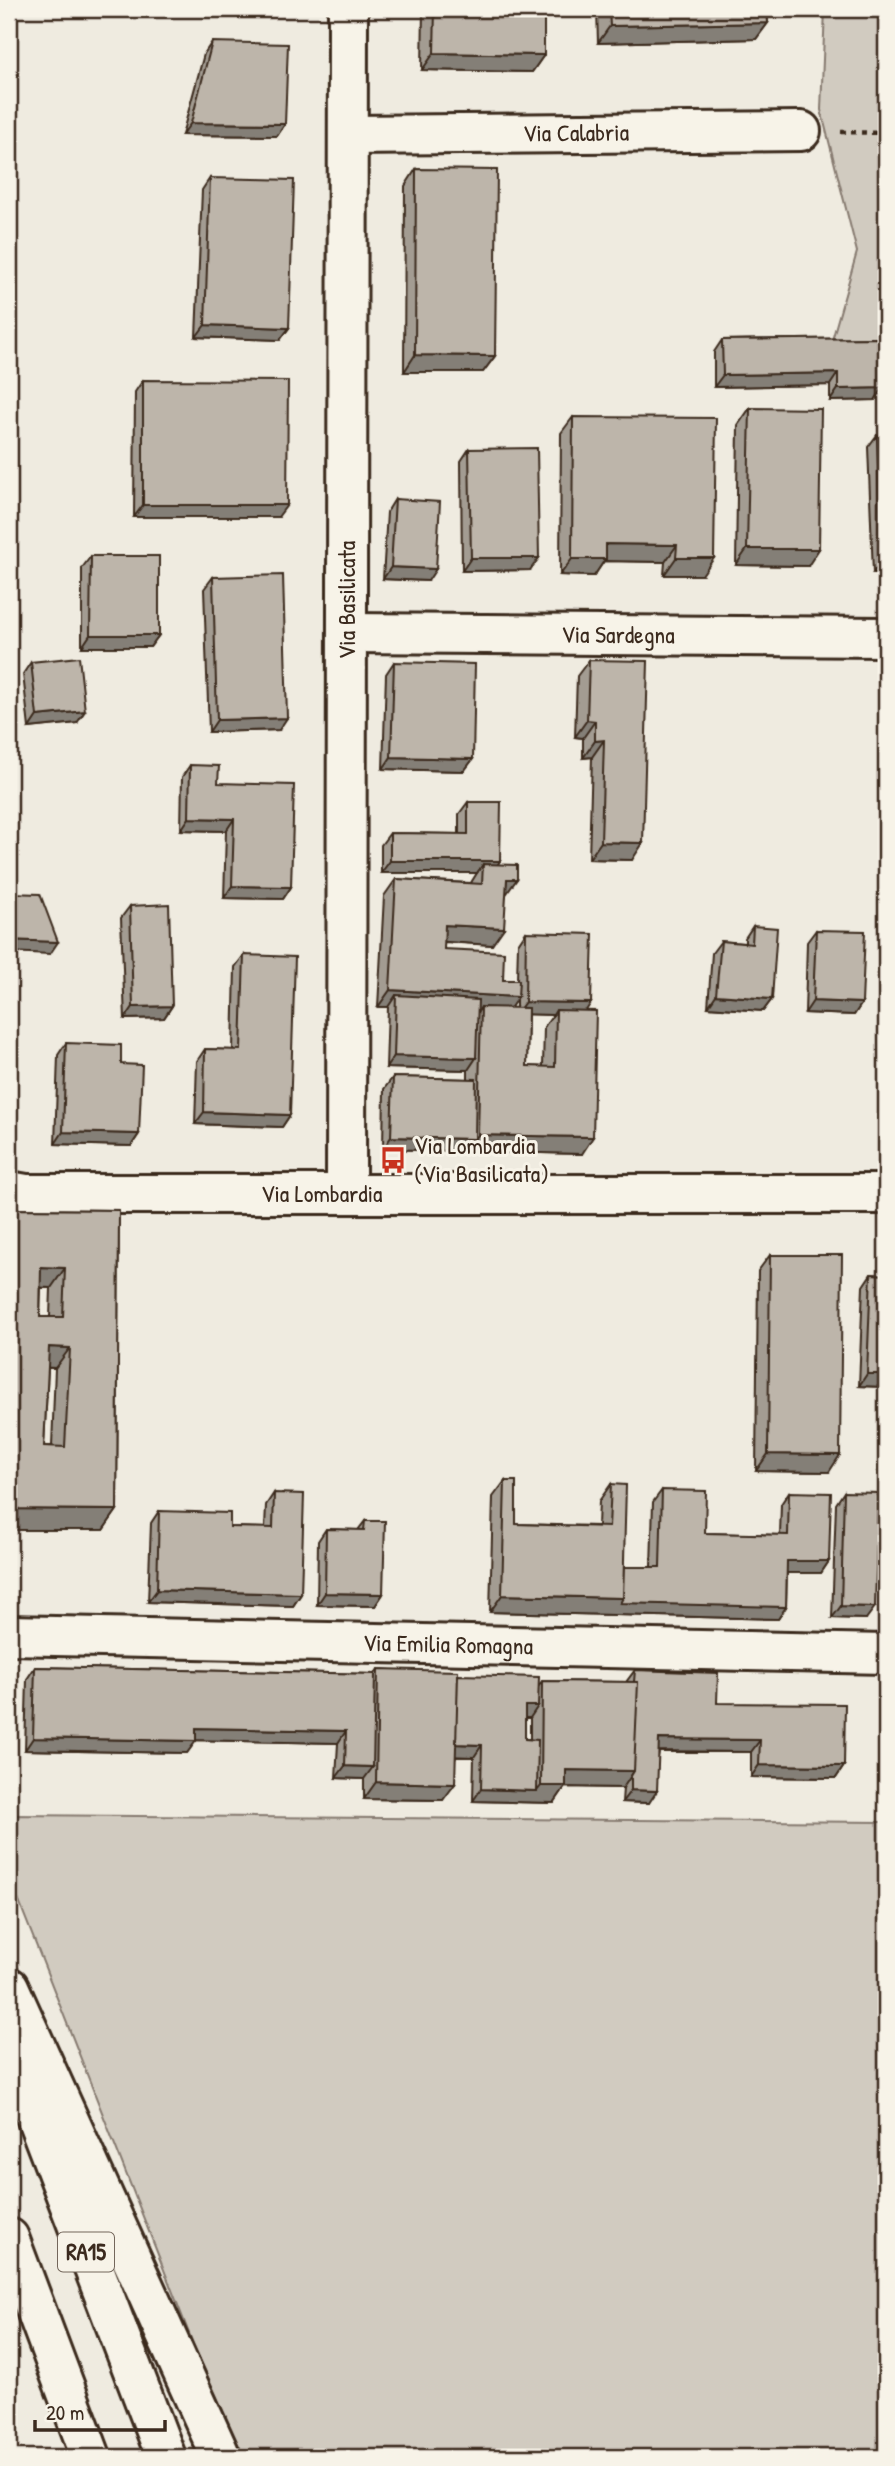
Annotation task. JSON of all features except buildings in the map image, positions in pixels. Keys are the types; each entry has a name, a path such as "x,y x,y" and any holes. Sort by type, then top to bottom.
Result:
{"main road":[{"name":"Via Basilicata","path":"346,1192 348,9"},
{"name":"Via Calabria","path":"348,135 801,131"},
{"name":"Via Sardegna","path":"348,633 886,636"},
{"name":"Via Lombardia","path":"9,1191 26,1194 886,1194"},
{"name":"Via Emilia Romagna","path":"9,1635 886,1654"},
{"path":"9,1987 221,2457"},
{"name":"RA15","path":"9,2046 166,2457"},
{"name":"RA15","path":"9,2238 91,2457"}],"shaded area":[{"path":"825,9 886,9 886,350 829,351 857,252 821,110"},
{"path":"9,1815 886,1822 886,2457 243,2457 194,2346 9,1876"}],"place":[{"name":"Via Lombardia (Via Basilicata)","path":"393,1160"}]}
